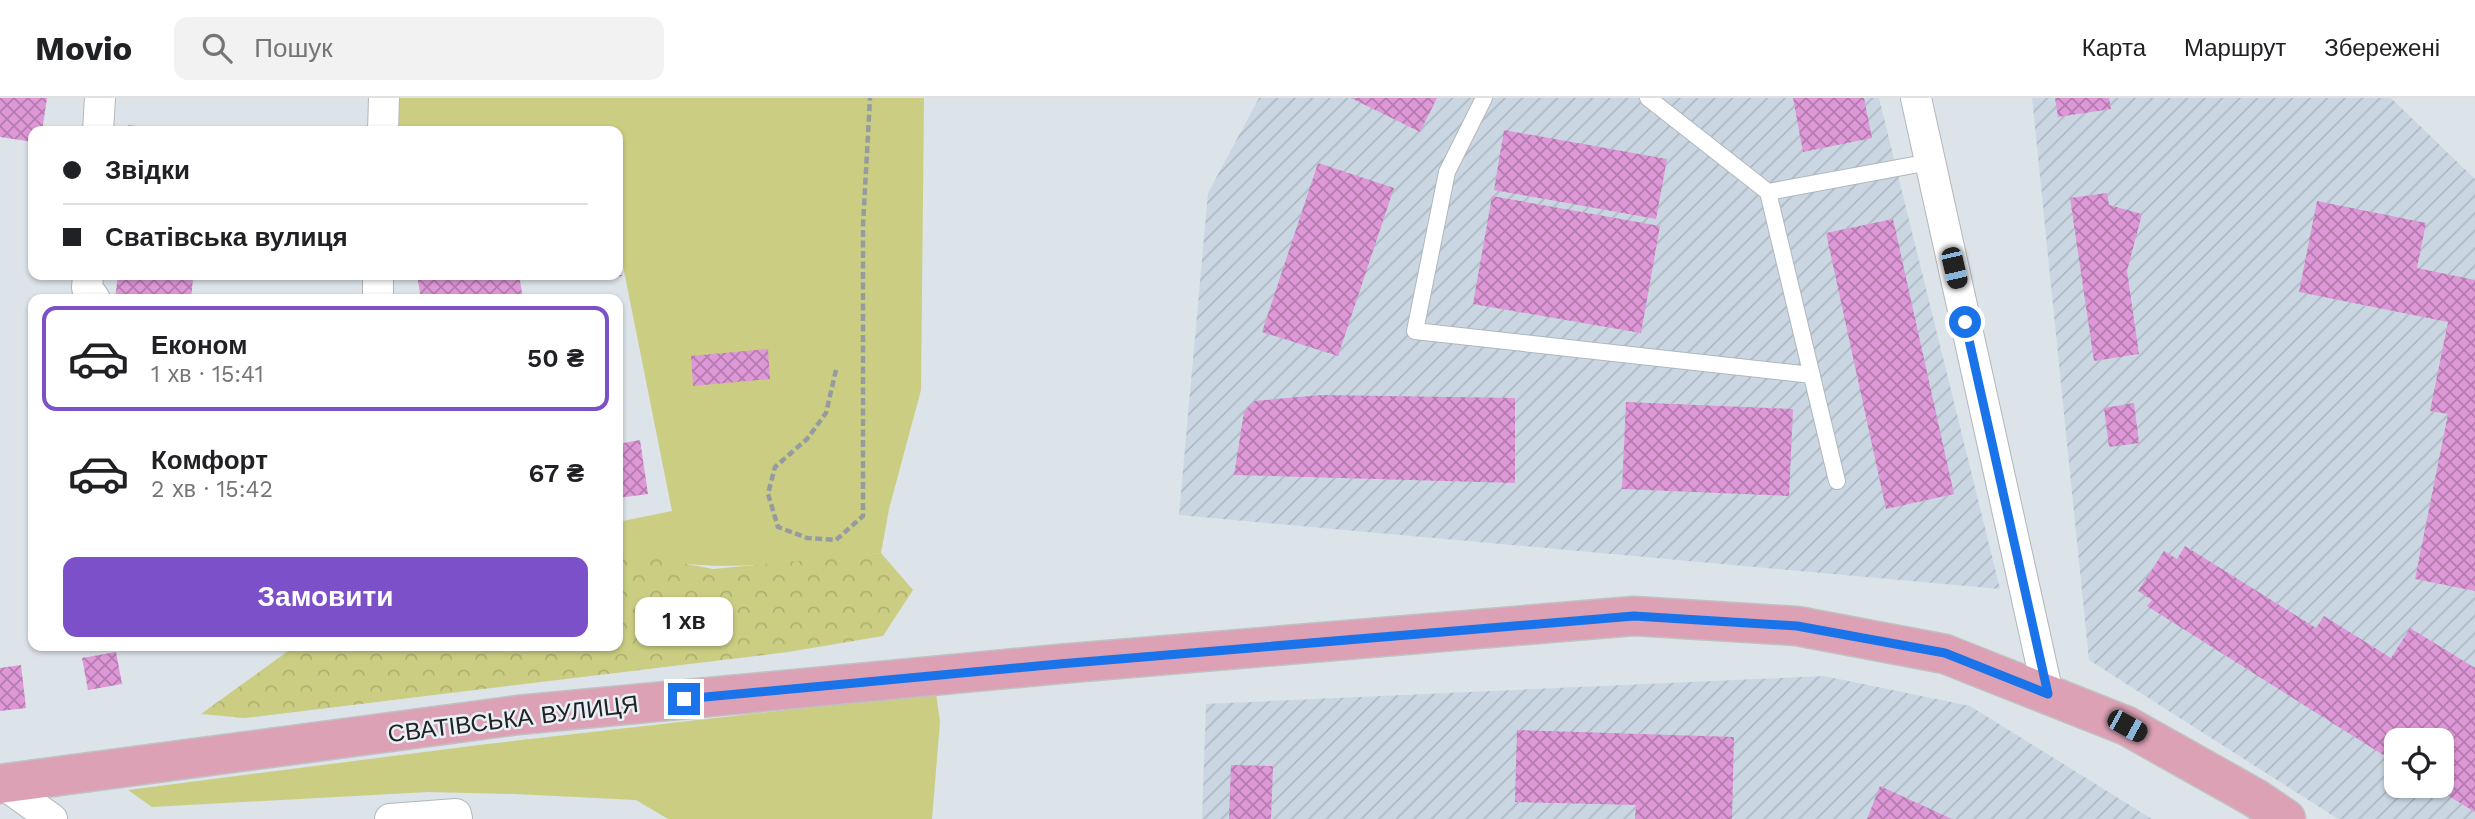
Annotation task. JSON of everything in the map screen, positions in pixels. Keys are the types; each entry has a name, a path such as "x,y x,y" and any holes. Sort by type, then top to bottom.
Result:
{"main road":[{"name":"СВАТІВСЬКА ВУЛИЦЯ","path":"1,784 518,715 906,678 1634,616 1797,626 1945,653 2127,726 2255,798 2286,819"}],"street":[{"path":"98,126 100,98"},
{"path":"383,126 384,98"},
{"path":"1916,98 2048,694"},
{"path":"1,784 52,819"},
{"path":"390,819 456,816"}],"lane":[{"path":"1484,98 1447,172 1415,331 1812,375"},
{"path":"1648,98 1768,192 1837,481"},
{"path":"1768,192 1930,162"}],"path":[{"path":"836,370 826,413 807,439 775,467 768,494 778,527 807,538 836,540 863,516 863,225 870,98"}],"shaded area":[{"path":"1259,98 1879,98 2000,589 1179,515 1208,193"},
{"path":"2032,98 2391,98 2475,179 2475,819 2338,819 2089,660"},
{"path":"1824,676 1970,706 2152,819 1202,819 1206,704"}],"green space":[{"path":"384,98 924,98 921,390 889,509 881,553 782,564 716,566 683,564 623,552 623,521 672,511 623,266 623,126 383,126"},
{"path":"623,552 713,569 881,553 913,590 883,636 788,652 245,718 201,714 288,651 623,651"},
{"path":"936,693 940,722 932,819 668,819 636,800 428,792 152,807 128,790 487,744"}],"building":[{"path":"0,98 47,98 43,126 28,126 28,141 0,137"},
{"path":"1351,98 1437,98 1420,132"},
{"path":"1793,98 1864,98 1872,138 1803,152"},
{"path":"2055,98 2109,98 2111,109 2058,117"},
{"path":"1504,130 1667,159 1656,219 1494,190"},
{"path":"1318,163 1394,188 1338,356 1262,332"},
{"path":"2107,193 2109,205 2142,214 2127,271 2139,354 2094,361 2070,198"},
{"path":"1492,196 1660,226 1641,333 1473,304"},
{"path":"2317,201 2426,223 2417,268 2475,280 2475,591 2415,579 2448,414 2430,411 2448,322 2299,292"},
{"path":"1893,219 1954,494 1886,509 1826,233"},
{"path":"117,280 193,280 192,294 116,294"},
{"path":"418,280 520,280 522,294 420,294"},
{"path":"768,349 770,379 693,386 691,356"},
{"path":"1322,395 1515,398 1515,483 1234,475 1244,412 1254,401"},
{"path":"1626,402 1793,409 1789,496 1622,489"},
{"path":"2134,403 2139,443 2109,447 2104,408"},
{"path":"640,440 648,494 623,497 623,443"},
{"path":"2185,546 2316,628 2324,616 2391,658 2410,628 2475,668 2475,812 2452,798 2454,798 2454,728 2384,728 2384,755 2147,606 2152,600 2138,591 2164,551 2177,559"},
{"path":"116,652 122,684 88,690 82,658"},
{"path":"21,665 26,708 0,711 0,668"},
{"path":"1517,730 1734,737 1732,819 1635,819 1636,805 1515,802"},
{"path":"1231,765 1273,766 1271,819 1229,819"},
{"path":"1880,786 1952,819 1867,819"}],"route":[{"path":"684,699 1059,664 1634,616 1797,626 1945,653 2048,694 1965,322"}]}
